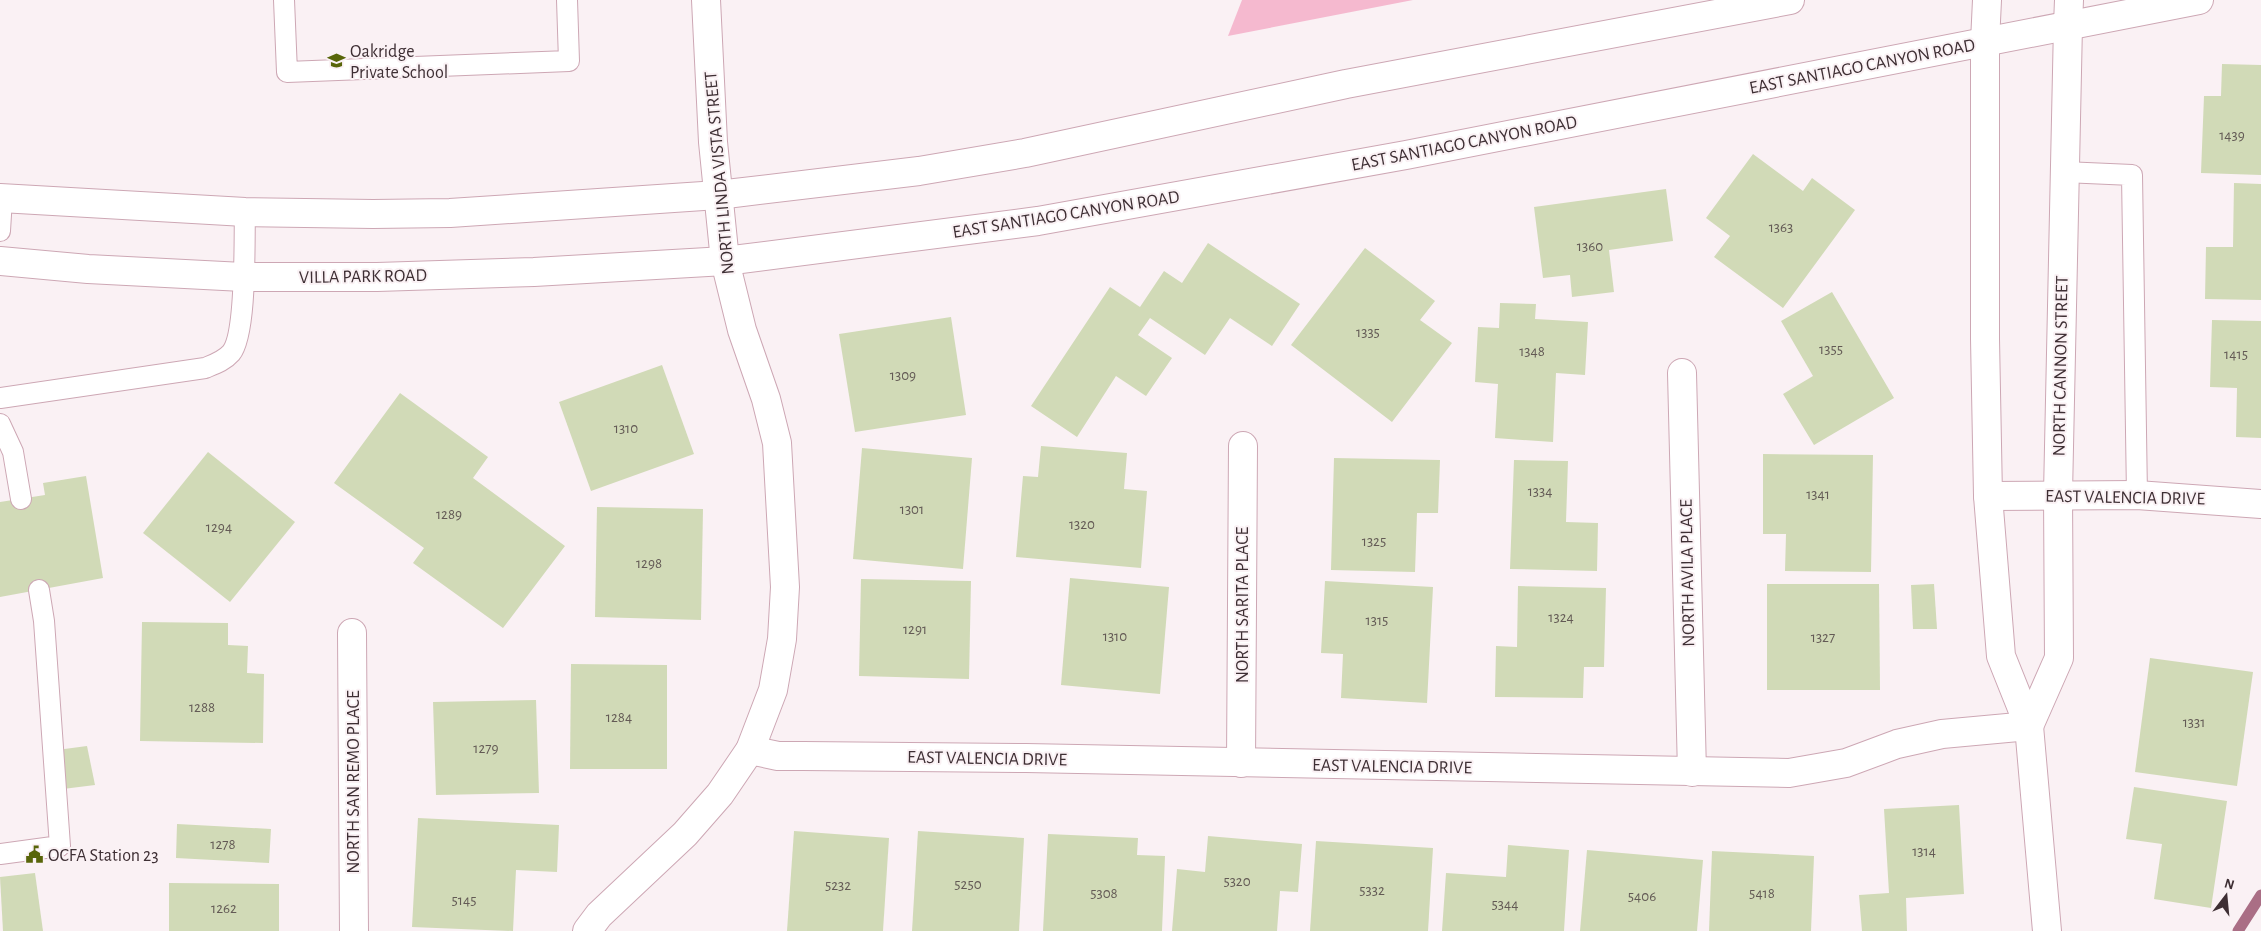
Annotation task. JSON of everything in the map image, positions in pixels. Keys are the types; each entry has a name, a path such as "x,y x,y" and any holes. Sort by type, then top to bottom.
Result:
{"main road":[{"name":"NORTH LINDA VISTA STREET","path":"587,931 599,915 685,834 720,794 750,750 773,690 782,638 785,587 777,443 766,399 742,330 725,261 718,195 706,0"},
{"path":"1,198 245,212 450,213 718,195 919,171 1025,154 1346,84 1790,0"},
{"name":"NORTH CANNON STREET","path":"1987,0 1985,42 1984,339 1988,496 2001,656 2029,726 2044,868 2047,931"},
{"name":"EAST SANTIAGO CANYON ROAD","path":"725,261 1038,221 1406,155 1985,42 2069,13 2199,0"},
{"name":"NORTH CANNON STREET","path":"2029,726 2059,658 2058,494 2069,13"},
{"name":"VILLA PARK ROAD","path":"0,261 98,270 243,277 377,277 534,272 725,261"},
{"name":"NORTH AVILA PLACE","path":"1682,373 1692,772"},
{"name":"NORTH SARITA PLACE","path":"1241,763 1243,446"},
{"name":"EAST VALENCIA DRIVE","path":"1988,496 2058,494 2137,495 2261,504"},
{"name":"NORTH SAN REMO PLACE","path":"352,633 354,931"},
{"name":"EAST VALENCIA DRIVE","path":"750,750 778,756 1026,758 1789,773 1846,763 1897,744 1942,734 2029,726"}],"lane":[{"path":"284,0 287,72 569,61 567,0"},
{"path":"2064,172 2132,175 2137,495"},
{"path":"0,231 1,198"},
{"path":"0,398 205,368 220,363 232,352 237,342 243,277 245,212"},
{"path":"0,424 13,452 21,499"},
{"path":"0,854 60,846 44,621 38,590"}],"shaded area":[{"path":"1242,0 1413,0 1228,36"}],"building":[{"path":"2222,64 2261,65 2261,175 2201,173 2204,96 2221,96"},
{"path":"1753,154 1803,191 1812,178 1855,210 1783,308 1714,257 1730,236 1706,218"},
{"path":"2234,183 2261,184 2261,300 2205,299 2206,247 2233,247"},
{"path":"1666,189 1673,241 1609,250 1614,292 1572,297 1570,275 1543,278 1534,207"},
{"path":"1208,243 1300,304 1272,346 1230,318 1205,355 1150,318 1138,335 1172,358 1146,396 1116,376 1077,437 1031,406 1110,287 1140,307 1164,271 1182,283"},
{"path":"1365,248 1435,301 1420,320 1452,343 1392,422 1291,345"},
{"path":"1832,292 1894,398 1814,445 1783,394 1813,376 1781,321"},
{"path":"1500,303 1536,304 1535,319 1588,322 1585,375 1556,373 1553,442 1495,438 1498,384 1475,382 1478,327 1499,328"},
{"path":"951,317 966,415 855,432 839,334"},
{"path":"2212,320 2261,321 2261,438 2236,437 2237,388 2210,387"},
{"path":"662,365 694,454 591,491 559,402"},
{"path":"400,393 488,457 473,478 565,546 503,628 413,563 424,548 334,483"},
{"path":"1041,446 1127,453 1124,489 1147,491 1141,568 1016,557 1023,476 1038,477"},
{"path":"862,448 972,458 963,569 853,559"},
{"path":"208,452 295,522 230,602 143,533"},
{"path":"1763,454 1873,455 1871,572 1785,571 1786,534 1763,534"},
{"path":"1334,458 1440,460 1438,513 1417,513 1415,572 1331,570"},
{"path":"1514,460 1568,461 1566,522 1598,523 1597,571 1510,569"},
{"path":"86,476 103,578 0,597 0,502 45,495 43,483"},
{"path":"597,507 703,509 701,620 595,617"},
{"path":"1070,578 1169,587 1160,694 1061,685"},
{"path":"861,579 971,581 969,679 859,676"},
{"path":"1325,581 1433,587 1427,703 1341,698 1343,654 1321,653"},
{"path":"1767,584 1879,584 1880,690 1767,690"},
{"path":"1934,584 1937,629 1913,629 1911,585"},
{"path":"1518,586 1606,588 1604,667 1584,667 1583,698 1495,697 1496,646 1517,647"},
{"path":"142,622 228,623 228,645 248,646 247,673 264,674 263,743 140,741"},
{"path":"2150,658 2253,672 2237,786 2135,772"},
{"path":"571,664 667,665 667,769 570,769"},
{"path":"536,700 539,793 436,795 433,702"},
{"path":"87,746 95,785 63,789 57,750"},
{"path":"2134,787 2227,801 2211,908 2154,899 2162,844 2126,839"},
{"path":"1959,805 1964,894 1906,898 1907,931 1862,931 1859,895 1889,893 1884,809"},
{"path":"418,818 559,825 557,872 516,870 513,931 412,927"},
{"path":"177,824 271,829 269,863 176,858"},
{"path":"794,831 889,838 883,931 787,931"},
{"path":"918,831 1024,838 1019,931 912,931"},
{"path":"1048,834 1138,838 1137,855 1165,856 1162,931 1043,931"},
{"path":"1208,836 1302,844 1298,892 1280,891 1277,931 1172,931 1177,869 1205,872"},
{"path":"1316,841 1433,848 1428,931 1310,931"},
{"path":"1508,845 1569,850 1564,931 1442,931 1446,873 1506,877"},
{"path":"1587,850 1703,860 1697,931 1580,931"},
{"path":"1712,851 1814,856 1811,931 1709,931"},
{"path":"35,873 43,931 3,931 0,877"},
{"path":"169,883 279,884 279,931 169,931"}],"waterway":[{"path":"2238,931 2261,895"}],"place":[{"name":"Oakridge Private School","path":"336,61"},
{"name":"OCFA Station 23","path":"34,855"}]}
